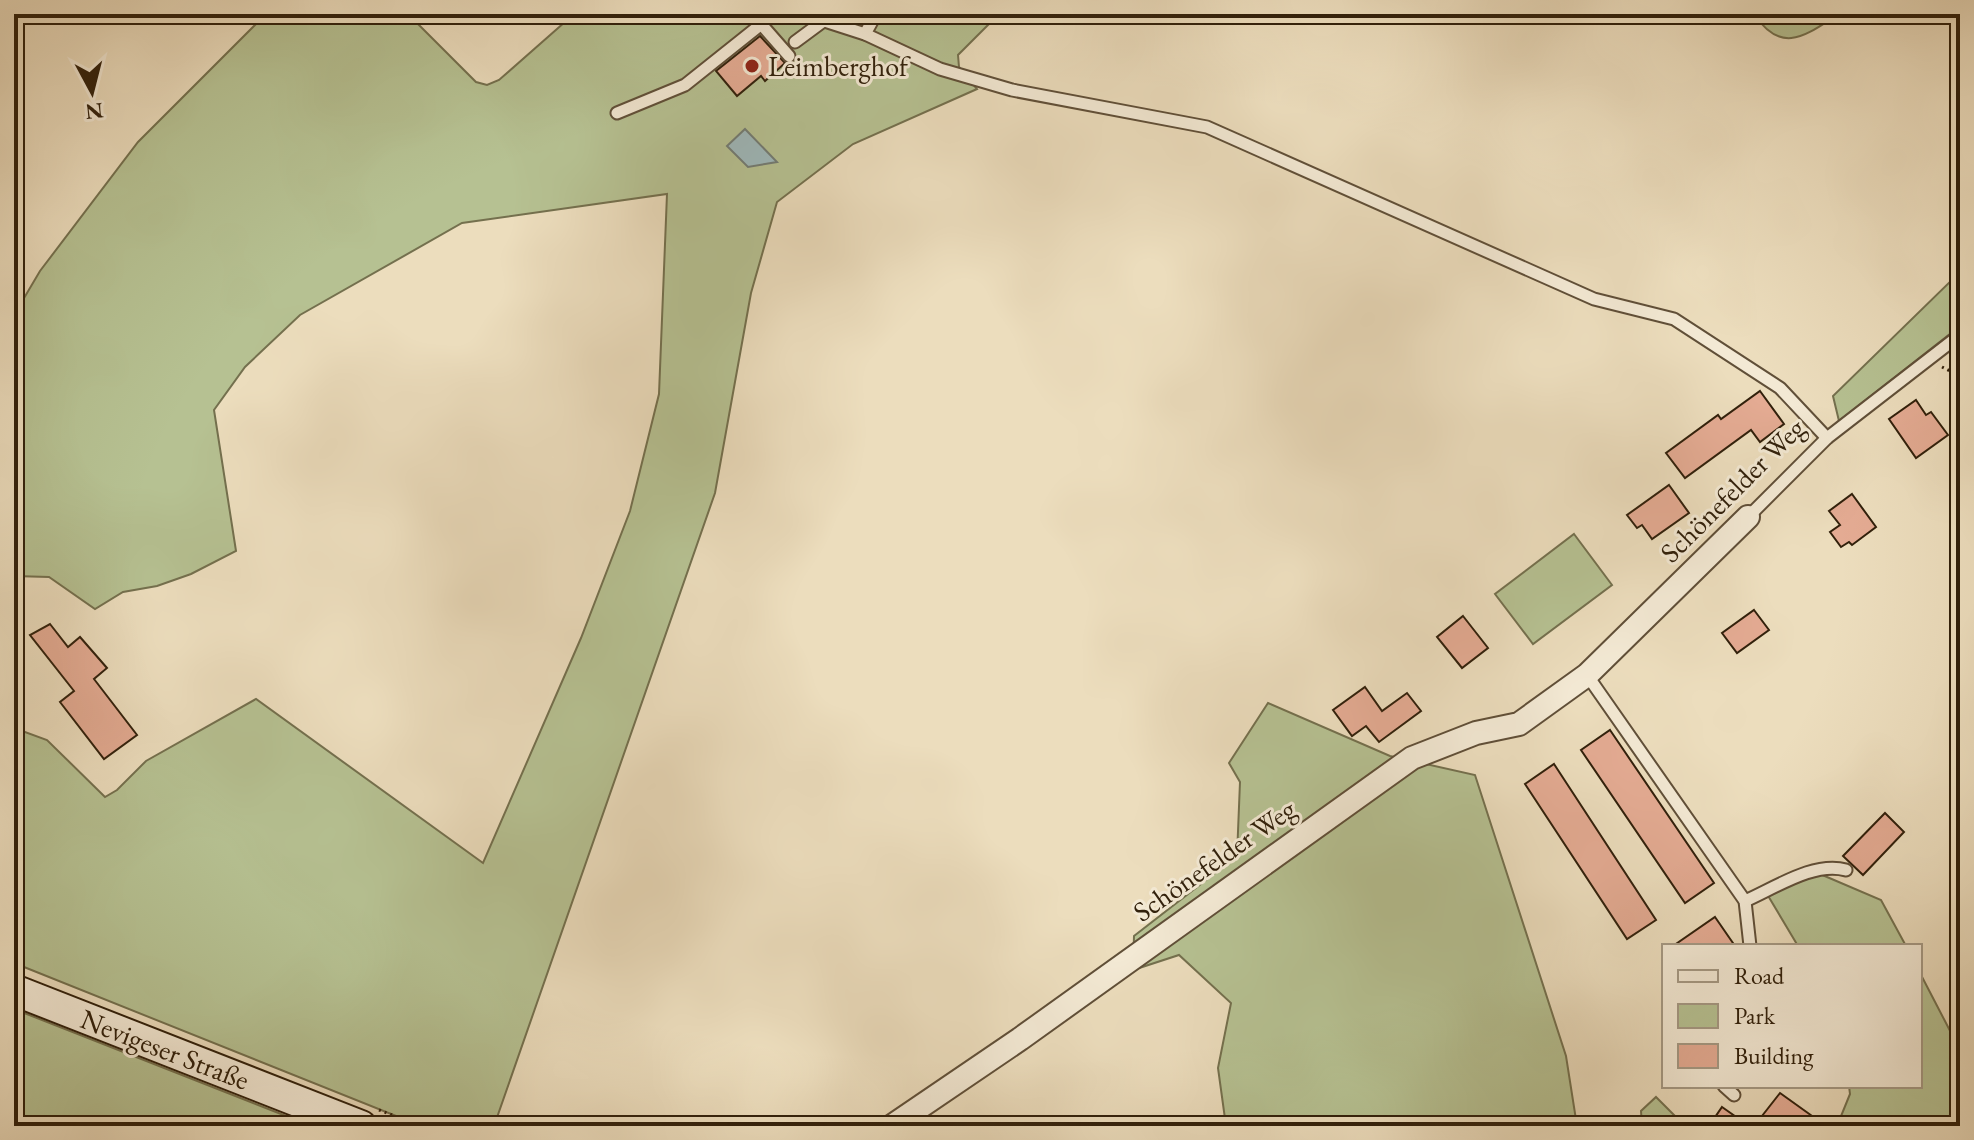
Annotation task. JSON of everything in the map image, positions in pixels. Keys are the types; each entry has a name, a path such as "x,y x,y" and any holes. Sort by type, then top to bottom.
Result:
{"main road":[{"name":"Nevigeser Straße","path":"14,990 361,1126"}],"street":[{"name":"Schönefelder Weg","path":"892,1126 1020,1039 1412,758 1476,733 1519,724 1587,675 1748,517"}],"lane":[{"path":"617,113 685,85 774,14"},
{"path":"803,14 865,34 940,69 1012,90 1207,127 1594,299 1674,319 1780,388 1827,438"},
{"path":"865,34 876,14"},
{"path":"795,42 822,22"},
{"path":"761,24 789,56"},
{"name":"Schönefelder Weg","path":"1748,517 1827,438 1960,335"},
{"path":"1587,675 1745,901 1750,944"},
{"path":"1745,901 1815,870 1833,866 1846,870"},
{"path":"1726,1088 1734,1095"}],"green space":[{"path":"266,14 408,14 476,82 487,85 499,80 574,14 999,14 958,55 959,67 977,89 853,144 777,202 751,293 715,493 494,1126 421,1126 14,963 14,728 47,740 105,797 117,790 146,761 256,699 483,863 581,638 630,511 659,394 667,194 462,223 300,315 245,367 214,410 236,551 191,574 157,586 123,592 95,609 49,577 14,576 14,315 40,271 138,142"},
{"path":"1754,14 1839,14 1805,34 1784,38 1764,27"},
{"path":"1960,272 1960,326 1839,421 1833,396"},
{"path":"1574,534 1612,585 1533,644 1495,594"},
{"path":"1268,703 1390,756 1475,775 1566,1056 1577,1126 1226,1126 1218,1068 1231,1003 1179,955 1133,970 1134,936 1237,856 1240,782 1229,763"},
{"path":"1820,874 1881,900 1905,944 1797,944 1767,894"},
{"path":"1922,977 1960,1050 1960,1126 1837,1126 1850,1094 1849,1088 1922,1088"},
{"path":"14,1009 304,1123 302,1126 15,1126"},
{"path":"1656,1097 1685,1126 1642,1126 1641,1111"}],"water":[{"path":"745,129 777,162 748,167 727,146"}],"building":[{"name":"Leimberghof","path":"760,36 785,63 765,81 761,76 737,96 716,71"},
{"path":"1760,391 1784,424 1760,442 1751,430 1685,478 1666,453 1718,415 1721,419"},
{"path":"1916,400 1926,415 1931,412 1948,435 1916,458 1889,419"},
{"path":"1669,485 1689,513 1652,539 1642,525 1637,528 1627,515"},
{"path":"1852,494 1876,527 1852,545 1849,542 1841,547 1830,532 1840,525 1829,511"},
{"path":"1754,610 1769,630 1737,653 1722,633"},
{"path":"1463,616 1488,648 1462,668 1437,637"},
{"path":"50,624 68,647 80,637 107,668 94,679 137,735 104,759 60,702 74,691 30,635"},
{"path":"1365,687 1382,711 1407,693 1421,711 1379,742 1366,726 1352,736 1333,710"},
{"path":"1610,730 1714,883 1685,903 1581,750"},
{"path":"1554,764 1656,920 1627,939 1525,784"},
{"path":"1885,813 1904,832 1863,875 1843,856"},
{"path":"1715,917 1734,944 1676,944"},
{"path":"1780,1093 1826,1126 1776,1126 1762,1116"},
{"path":"1722,1107 1749,1126 1709,1126"}],"place":[{"name":"Leimberghof","path":"752,66"}]}
